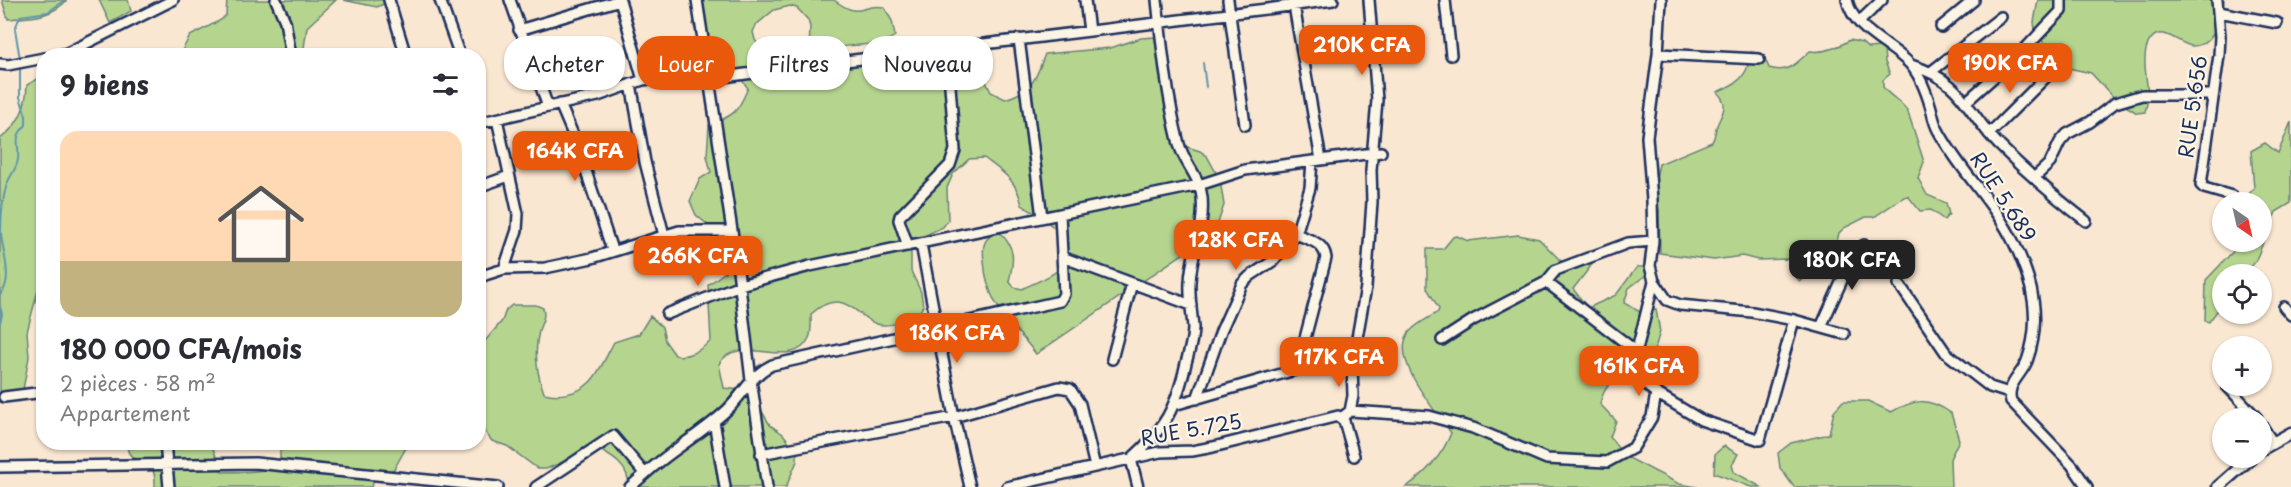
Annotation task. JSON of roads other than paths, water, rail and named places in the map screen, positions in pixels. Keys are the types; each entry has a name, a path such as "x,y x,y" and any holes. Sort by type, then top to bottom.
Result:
{"street":[{"path":"76,48 173,0"},
{"path":"276,0 285,21 290,48"},
{"path":"389,0 404,48"},
{"path":"440,0 457,48"},
{"path":"510,0 548,107"},
{"path":"519,30 620,0 637,59"},
{"path":"697,0 702,36"},
{"path":"1085,0 1089,31"},
{"path":"1138,487 1131,459 1158,433 1179,395 1193,330 1190,282 1202,225 1202,196 1180,147 1166,79 1157,0"},
{"path":"1228,0 1245,125"},
{"path":"993,42 1230,14 1293,3 1333,0"},
{"path":"1350,411 1353,396 1352,366 1365,287 1372,202 1371,170 1377,152 1377,100 1369,0"},
{"path":"1445,0 1451,55"},
{"path":"1661,0 1658,54 1647,137 1653,241 1650,266 1654,281 1667,300 1680,304 1752,312 1794,320 1844,334"},
{"name":"RUE 5.689","path":"1847,0 1851,12 1860,22 1911,65 1928,97 1936,127 2014,242 2035,304 2035,333 2026,363 2012,384 2009,393"},
{"path":"1860,22 1882,0"},
{"path":"1941,27 1974,0"},
{"path":"1966,102 2023,51 2061,11 2061,0"},
{"name":"RUE 5.656","path":"2217,0 2220,36 2201,185 2221,192"},
{"path":"1197,399 1221,331 1242,284 1273,261 1296,234 1317,160 1293,3"},
{"path":"2219,12 2277,23"},
{"path":"1932,71 2001,17"},
{"path":"1019,39 1042,218"},
{"path":"1658,54 1759,59"},
{"path":"735,71 862,57"},
{"path":"0,64 8,65 36,60"},
{"path":"1911,65 1932,71 1955,89 1989,134 2034,178 2086,221"},
{"path":"1989,134 2049,74"},
{"path":"486,122 598,96 637,82"},
{"path":"631,84 650,185 664,235"},
{"path":"710,90 740,285 767,487"},
{"path":"908,246 899,220 900,216 950,165 955,150 950,90"},
{"path":"2034,178 2050,164 2060,142 2067,134 2115,103 2142,95 2213,95"},
{"path":"560,104 577,144 612,250"},
{"path":"497,119 518,214 517,230 504,269"},
{"path":"667,314 740,285 810,266 1199,185 1245,170 1377,152"},
{"path":"486,184 509,176"},
{"path":"630,487 676,448 714,421 737,399 761,370 772,364 1060,301 1064,294 1060,214"},
{"path":"486,275 504,269 545,268 592,258 679,231 731,231"},
{"path":"1174,405 1294,370 1298,364 1326,258 1322,245 1296,234"},
{"path":"1442,340 1473,320 1546,282 1556,270 1629,243 1653,241"},
{"path":"921,244 936,329 970,487"},
{"path":"1821,327 1843,278 1864,245"},
{"path":"1062,257 1191,305"},
{"path":"1654,281 1631,374 1656,393 1701,420 1760,440 1794,320"},
{"path":"1546,282 1636,351"},
{"path":"1112,359 1132,283"},
{"path":"1899,284 1946,352 1990,387 2009,393 2011,401 2072,465 2087,487"},
{"path":"2283,307 2291,315"},
{"path":"761,454 954,417 1059,387 1070,389 1080,404 1095,466"},
{"path":"4,397 36,393"},
{"path":"1354,456 1341,417 1350,411 1429,416 1473,428 1547,459 1607,462 1633,448 1652,417 1656,393"},
{"path":"2236,396 2248,408"},
{"name":"RUE 5.725","path":"1007,487 1160,453 1213,447 1341,417"},
{"path":"714,421 725,487"},
{"path":"1158,433 1160,453"},
{"path":"2273,443 2291,433"},
{"path":"536,487 613,436 645,474"},
{"path":"166,450 169,487"},
{"path":"0,467 255,463 498,487"},
{"path":"2218,487 2240,468"}],"waterway":[{"path":"20,59 15,29 20,16 48,12 65,0"},
{"path":"1203,63 1206,87"},
{"path":"0,295 7,273 1,231 3,202 7,184 17,163 18,137 26,125 26,116 20,97 20,64"},
{"path":"0,307 2,314 0,323"}]}
